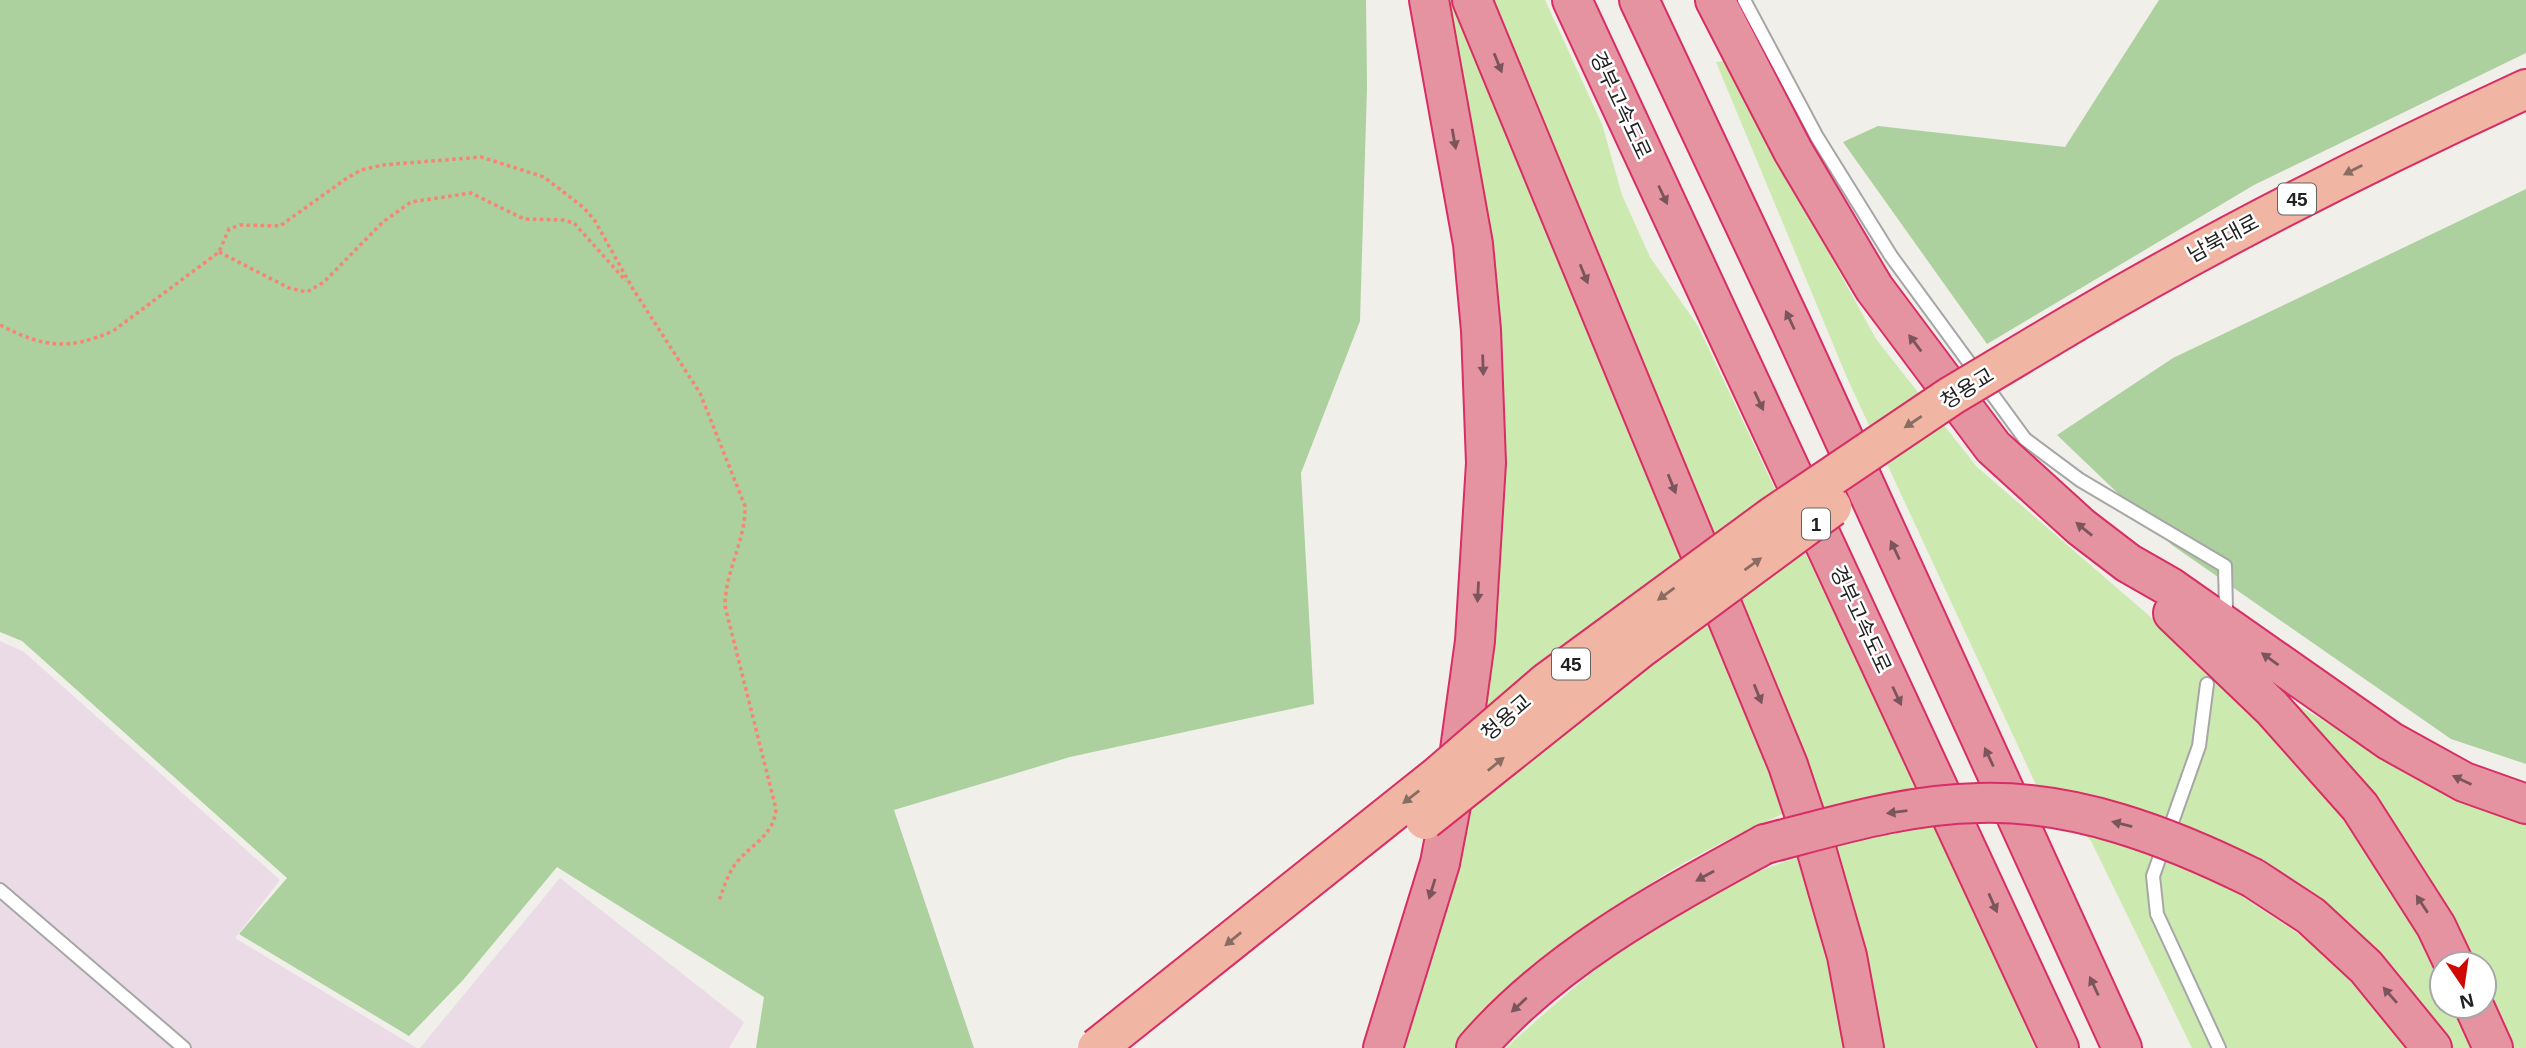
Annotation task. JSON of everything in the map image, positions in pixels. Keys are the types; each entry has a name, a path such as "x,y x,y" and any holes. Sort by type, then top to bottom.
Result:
{"highway":[{"path":"1383,1048 1440,863 1456,779 1475,641 1486,463 1481,330 1473,244 1429,0"},
{"path":"1472,0 1788,765 1847,956 1864,1048"},
{"name":"경부고속도로","path":"1572,0 2059,1048"},
{"path":"1639,0 1791,323 2122,1048"},
{"path":"1715,0 1793,151 1874,288 1993,447 2081,527 2127,563 2170,587 2390,741 2464,782 2526,804"},
{"name":"남북대로","path":"2080,332 2241,227 2396,148 2526,89"},
{"name":"남북대로","path":"2080,332 2212,271 2360,194 2526,116"},
{"name":"청용교","path":"1097,1048 1439,775 1547,682 1773,516 1951,396 2080,332"},
{"name":"청용교","path":"1134,1048 1640,648 1813,520 1951,426 2080,332"},
{"path":"2127,563 2166,607 2272,708 2360,807 2436,926 2447,950"},
{"path":"1476,1048 1501,1021 1567,963 1639,913 1765,844 1877,815 1979,803 2050,808 2129,826 2205,854 2253,878 2311,916 2366,967 2432,1048"},
{"path":"2480,1020 2493,1048"}],"lane":[{"path":"1744,0 1817,137 1891,256 2025,439 2080,480 2225,566 2226,611"},
{"path":"2207,684 2199,746 2153,876 2157,914 2219,1048"},
{"path":"0,890 184,1048"}],"path":[{"path":"0,325 42,344 55,346 97,338 131,319 219,252 224,235 233,226 281,226 361,170 481,157 544,177 576,201 595,221 633,289 700,393 745,506 744,523 725,606 776,809 772,828 738,861 728,876 719,901"},
{"path":"219,252 289,288 307,292 324,282 400,208 428,198 471,193 524,219 563,220 574,223 633,289"}],"shaded area":[{"path":"0,641 24,652 280,880 235,938 417,1048 0,1048"},
{"path":"560,878 744,1022 729,1048 420,1048"}],"green space":[{"path":"0,0 1366,0 1367,87 1360,321 1301,473 1314,704 1070,757 894,810 974,1048 756,1048 764,997 557,867 463,980 409,1036 239,934 287,878 22,641 0,632"},
{"path":"1443,0 1458,0 1787,812 1685,862 1628,899 1539,970 1455,1048 1392,1048 1491,568"},
{"path":"1488,0 1545,0 1602,124 1622,195 1650,257 1698,326 1977,916 2035,1048 1877,1048"},
{"path":"2159,0 2526,0 2526,53 2254,185 1987,344 1843,142 1878,126 2065,147"},
{"path":"1724,61 1876,339 1977,467 2198,658 2334,796 2432,950 2428,950 2428,1020 2468,1020 2481,1048 2445,1048 2261,868 2240,895 2329,954 2413,1048 2192,1048 2091,841 2038,789 1848,380 1716,62"},
{"path":"2526,189 2526,764 2451,739 2172,545 2057,435 2173,358"},
{"path":"2283,696 2402,769 2526,821 2526,1048 2511,1048 2498,1019 2498,950 2461,950"},
{"path":"1800,857 1834,964 1850,1048 1506,1048 1573,989 1642,935 1716,890"}]}
